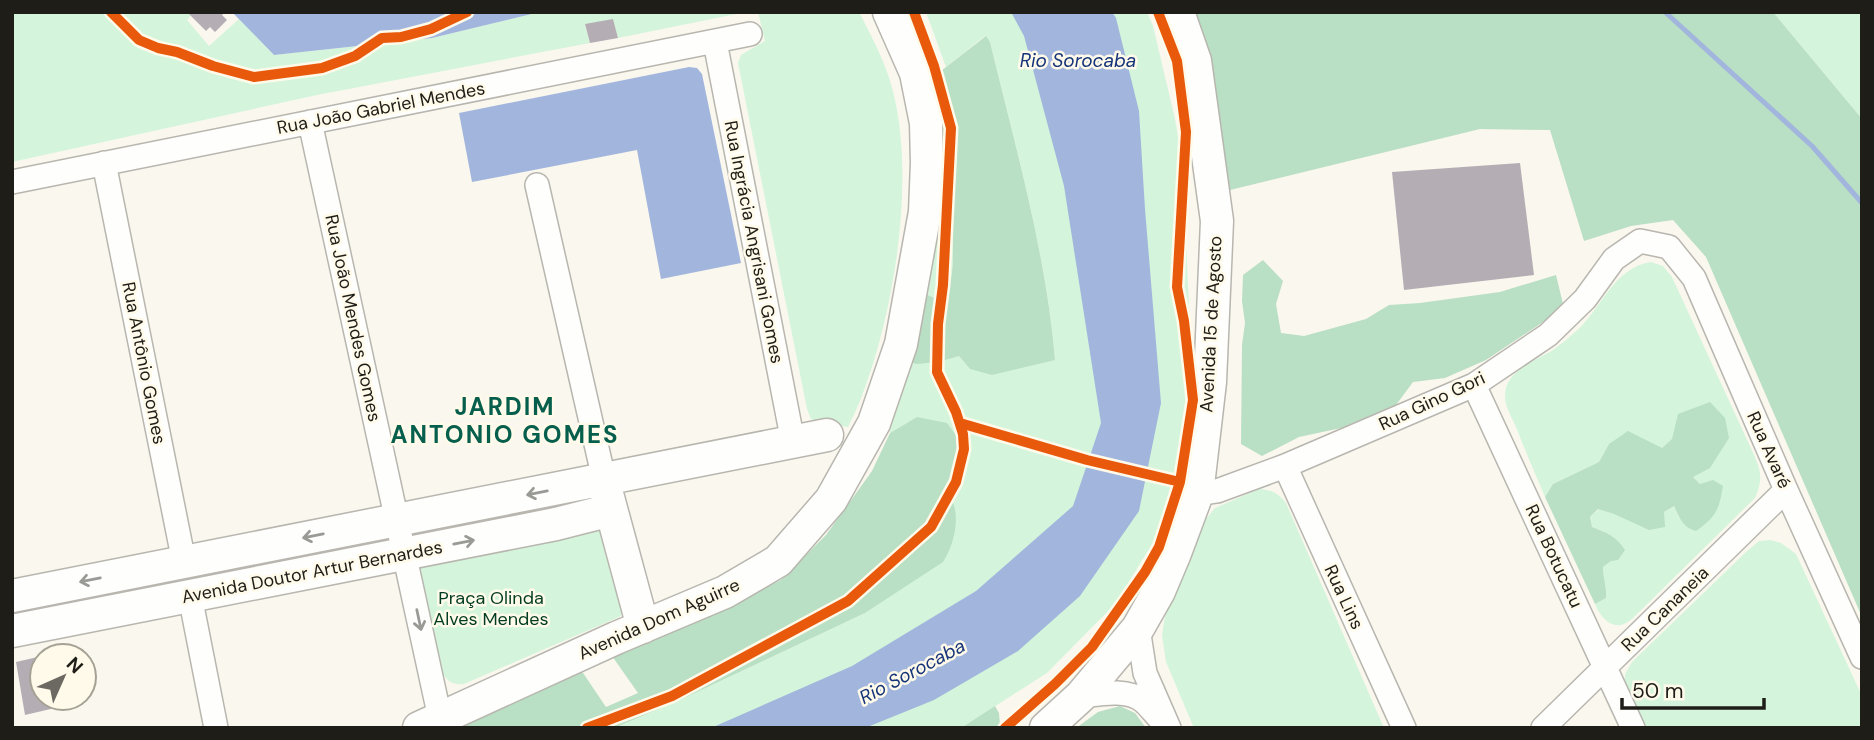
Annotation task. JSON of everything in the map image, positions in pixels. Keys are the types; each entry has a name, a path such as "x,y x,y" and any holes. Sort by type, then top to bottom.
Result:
{"main road":[{"name":"Avenida Dom Aguirre","path":"429,723 725,592 778,561 831,500 874,423 901,344 925,212 926,123 916,74 889,12"},
{"name":"Avenida 15 de Agosto","path":"1046,728 1136,649 1196,494 1210,382 1217,221 1195,61 1178,12"},
{"name":"Avenida Doutor Artur Bernardes","path":"12,596 827,435"},
{"path":"604,479 643,627"},
{"name":"Avenida Doutor Artur Bernardes","path":"12,631 556,524 611,510"}],"street":[{"name":"Rua João Gabriel Mendes","path":"12,182 750,34"},
{"name":"Rua Ingrácia Angrisani Gomes","path":"715,42 793,442"},
{"name":"Rua João Mendes Gomes","path":"310,122 404,554 429,723"},
{"name":"Rua Antônio Gomes","path":"104,163 184,562"},
{"path":"537,185 604,479"},
{"name":"Rua Gino Gori","path":"1196,494 1217,491 1285,466 1474,385 1548,335 1585,299 1614,259 1640,241 1669,247"},
{"name":"Rua Avaré","path":"1669,247 1694,278 1862,657"},
{"name":"Rua Botucatu","path":"1474,385 1633,728"},
{"name":"Rua Lins","path":"1285,466 1404,728"},
{"name":"Rua Cananeia","path":"1543,728 1786,490"},
{"path":"190,596 216,728"},
{"path":"1136,649 1168,728"},
{"path":"1108,676 1141,699 1168,728"},
{"path":"1081,696 1118,693 1141,699"}],"green space":[{"path":"12,12 194,12 187,20 209,46 239,19 274,55 432,38 540,12 746,12 618,38 613,19 585,25 590,43 317,95 12,162"},
{"path":"758,12 859,12 885,66 895,100 902,171 898,248 884,325 861,397 848,427 811,419 807,409 738,63 741,55 765,41"},
{"path":"926,12 1147,12 1153,26 1175,119 1187,190 1190,329 1186,399 1175,470 1157,536 1116,603 1047,673 961,728 614,728 678,701 865,613 943,561 944,492 954,475 917,417 890,433 892,405 904,359 959,356 970,369 1055,360 1037,239 990,42 985,36 946,67"},
{"path":"1194,12 1773,12 1862,119 1862,617 1706,257 1673,220 1631,226 1584,241 1550,130 1480,129 1230,190 1210,55"},
{"path":"1773,12 1862,12 1862,119"},
{"path":"986,36 990,42 1037,239 1055,360 992,375 970,369 959,356 916,364 904,359 923,293 946,303 953,265 951,227 937,219 943,166 941,131 932,78"},
{"path":"937,219 951,227 953,265 946,303 923,293"},
{"path":"1263,260 1283,281 1276,304 1281,333 1304,336 1366,319 1389,305 1500,292 1556,275 1564,308 1486,360 1445,378 1413,382 1396,405 1341,428 1299,437 1262,456 1241,444 1242,345 1245,323 1243,275"},
{"path":"1651,262 1663,266 1672,277 1755,457 1760,482 1755,498 1632,619 1622,625 1616,625 1605,619 1595,604 1606,598 1603,567 1611,561 1605,532 1592,527 1590,517 1599,509 1614,514 1664,512 1674,506 1679,518 1700,484 1693,477 1672,440 1662,448 1609,444 1599,462 1553,484 1545,497 1507,408 1505,397 1506,388 1515,374 1574,333 1626,273"},
{"path":"1710,402 1725,418 1729,438 1710,468 1693,477 1700,484 1713,480 1723,486 1716,512 1696,531 1685,525 1674,506 1664,512 1665,527 1649,530 1598,509 1590,517 1592,527 1611,535 1625,550 1618,560 1603,567 1606,598 1595,604 1545,497 1553,484 1599,462 1609,444 1628,431 1662,448 1672,439 1678,414"},
{"path":"917,417 947,423 958,438 954,475 944,492 955,508 956,524 953,541 943,562 865,613 678,701 614,728 455,728 581,670 606,707 638,693 612,656 781,580 826,535 872,471 890,433"},
{"path":"1259,489 1274,493 1286,503 1384,728 1194,728 1166,662 1162,635 1165,616 1206,519 1215,508"},
{"name":"Praça Olinda Alves Mendes","path":"593,526 606,530 630,607 619,617 464,684 454,683 446,678 442,672 419,575 423,564"},
{"path":"1759,541 1781,543 1796,554 1862,696 1862,728 1643,728 1625,685 1625,674 1632,662 1746,552"},
{"path":"995,706 999,713 998,728 961,728"},
{"path":"1120,706 1135,713 1146,728 1076,728 1098,712"}],"water":[{"path":"232,12 540,12 432,38 274,55"},
{"name":"Rio Sorocaba","path":"1011,12 1112,12 1116,18 1139,111 1161,403 1139,511 1080,596 1018,651 934,700 865,728 711,728 852,666 976,591 1073,506 1101,423 1064,186 1024,36"},
{"path":"689,67 697,68 702,74 741,263 661,279 637,150 472,182 459,113"}],"building":[{"path":"187,12 225,12 222,15 227,20 215,32 210,27 206,31"},
{"path":"613,19 618,38 590,43 585,24"},
{"path":"1520,163 1534,275 1404,290 1392,172"},
{"path":"28,659 28,712 38,712 25,715 16,662"}],"waterway":[{"path":"1665,12 1812,146 1862,203"}],"cycle path":[{"path":"111,12 139,40 254,77 322,68 355,56 382,38 401,37 431,29 467,12"},
{"path":"587,728 672,696 848,601 931,527 956,482 964,449 963,434 937,372 951,128 934,66 914,12"},
{"path":"1005,728 1092,647 1145,572 1159,547 1180,482 1193,400 1184,321 1177,287 1186,132 1177,61 1158,12"},
{"path":"960,423 1087,460 1180,482"}],"district":[{"name":"JARDIM ANTONIO GOMES","path":"505,421"}]}
